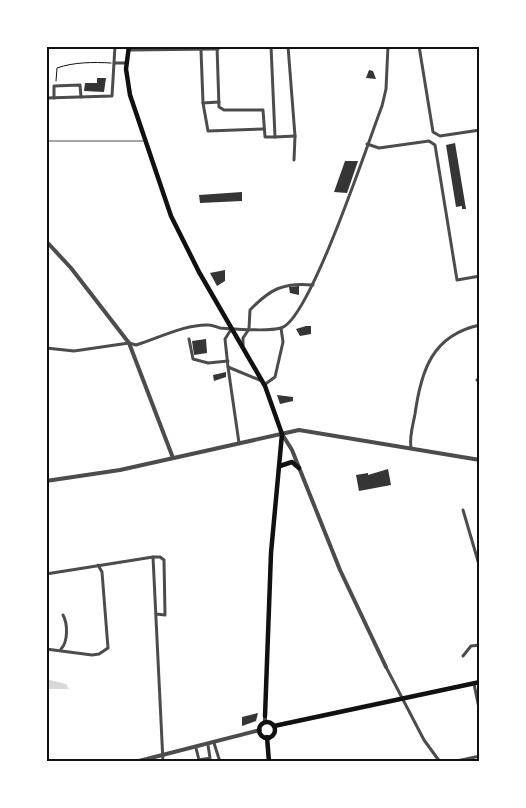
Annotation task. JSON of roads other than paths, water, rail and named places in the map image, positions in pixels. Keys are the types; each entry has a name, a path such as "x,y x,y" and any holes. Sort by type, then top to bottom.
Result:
{"main road":[{"path":"129,48 126,64 130,95 174,225 263,383 282,434 271,553 265,716"},
{"path":"280,466 292,462 299,468"},
{"path":"267,737 263,736 260,730 260,726 265,722 274,726 480,682"},
{"path":"267,737 274,734 274,726"},
{"path":"267,737 269,762"}],"street":[{"path":"46,98 112,96 115,46"},
{"path":"271,46 275,137"},
{"path":"288,46 295,136 294,160"},
{"path":"46,348 74,351 129,343 136,345 182,329 210,325 232,328 281,328 290,323 313,285 339,224 386,89 388,46"},
{"path":"419,46 433,132 440,136 480,130"},
{"path":"129,48 202,50 218,48 219,107 224,110 263,110 265,137 295,136"},
{"path":"202,50 203,103 208,131 264,129"},
{"path":"114,63 126,64"},
{"path":"54,98 54,86 80,85 81,97"},
{"path":"203,103 219,102"},
{"path":"367,144 379,148 429,141 435,145 457,280 480,276"},
{"path":"46,241 71,268 129,343 173,458"},
{"path":"244,347 243,338 249,328 250,310 280,286 313,285"},
{"path":"411,448 418,392 422,375 428,362 448,339 461,331 480,325"},
{"path":"232,328 225,339 239,443"},
{"path":"228,367 263,383 275,377 283,342 281,328"},
{"path":"189,339 192,359 208,363 228,361"},
{"path":"46,481 107,473 299,430 480,460"},
{"path":"282,434 299,468 340,570 386,667 424,740 440,762"},
{"path":"463,510 480,568"},
{"path":"153,556 158,695 164,755 163,762"},
{"path":"46,574 153,556 160,557 164,560 165,614 156,614"},
{"path":"46,649 99,654 108,648 102,572 98,565"},
{"path":"61,650 65,646 66,622 63,615"},
{"path":"463,656 471,646 480,645"},
{"path":"474,684 480,713"},
{"path":"265,716 265,722"},
{"path":"138,761 208,745 260,730"},
{"path":"214,743 220,762"},
{"path":"196,748 200,760 204,760 210,758 208,745"},
{"path":"452,762 480,756"}],"lane":[{"path":"46,141 145,141"}]}
